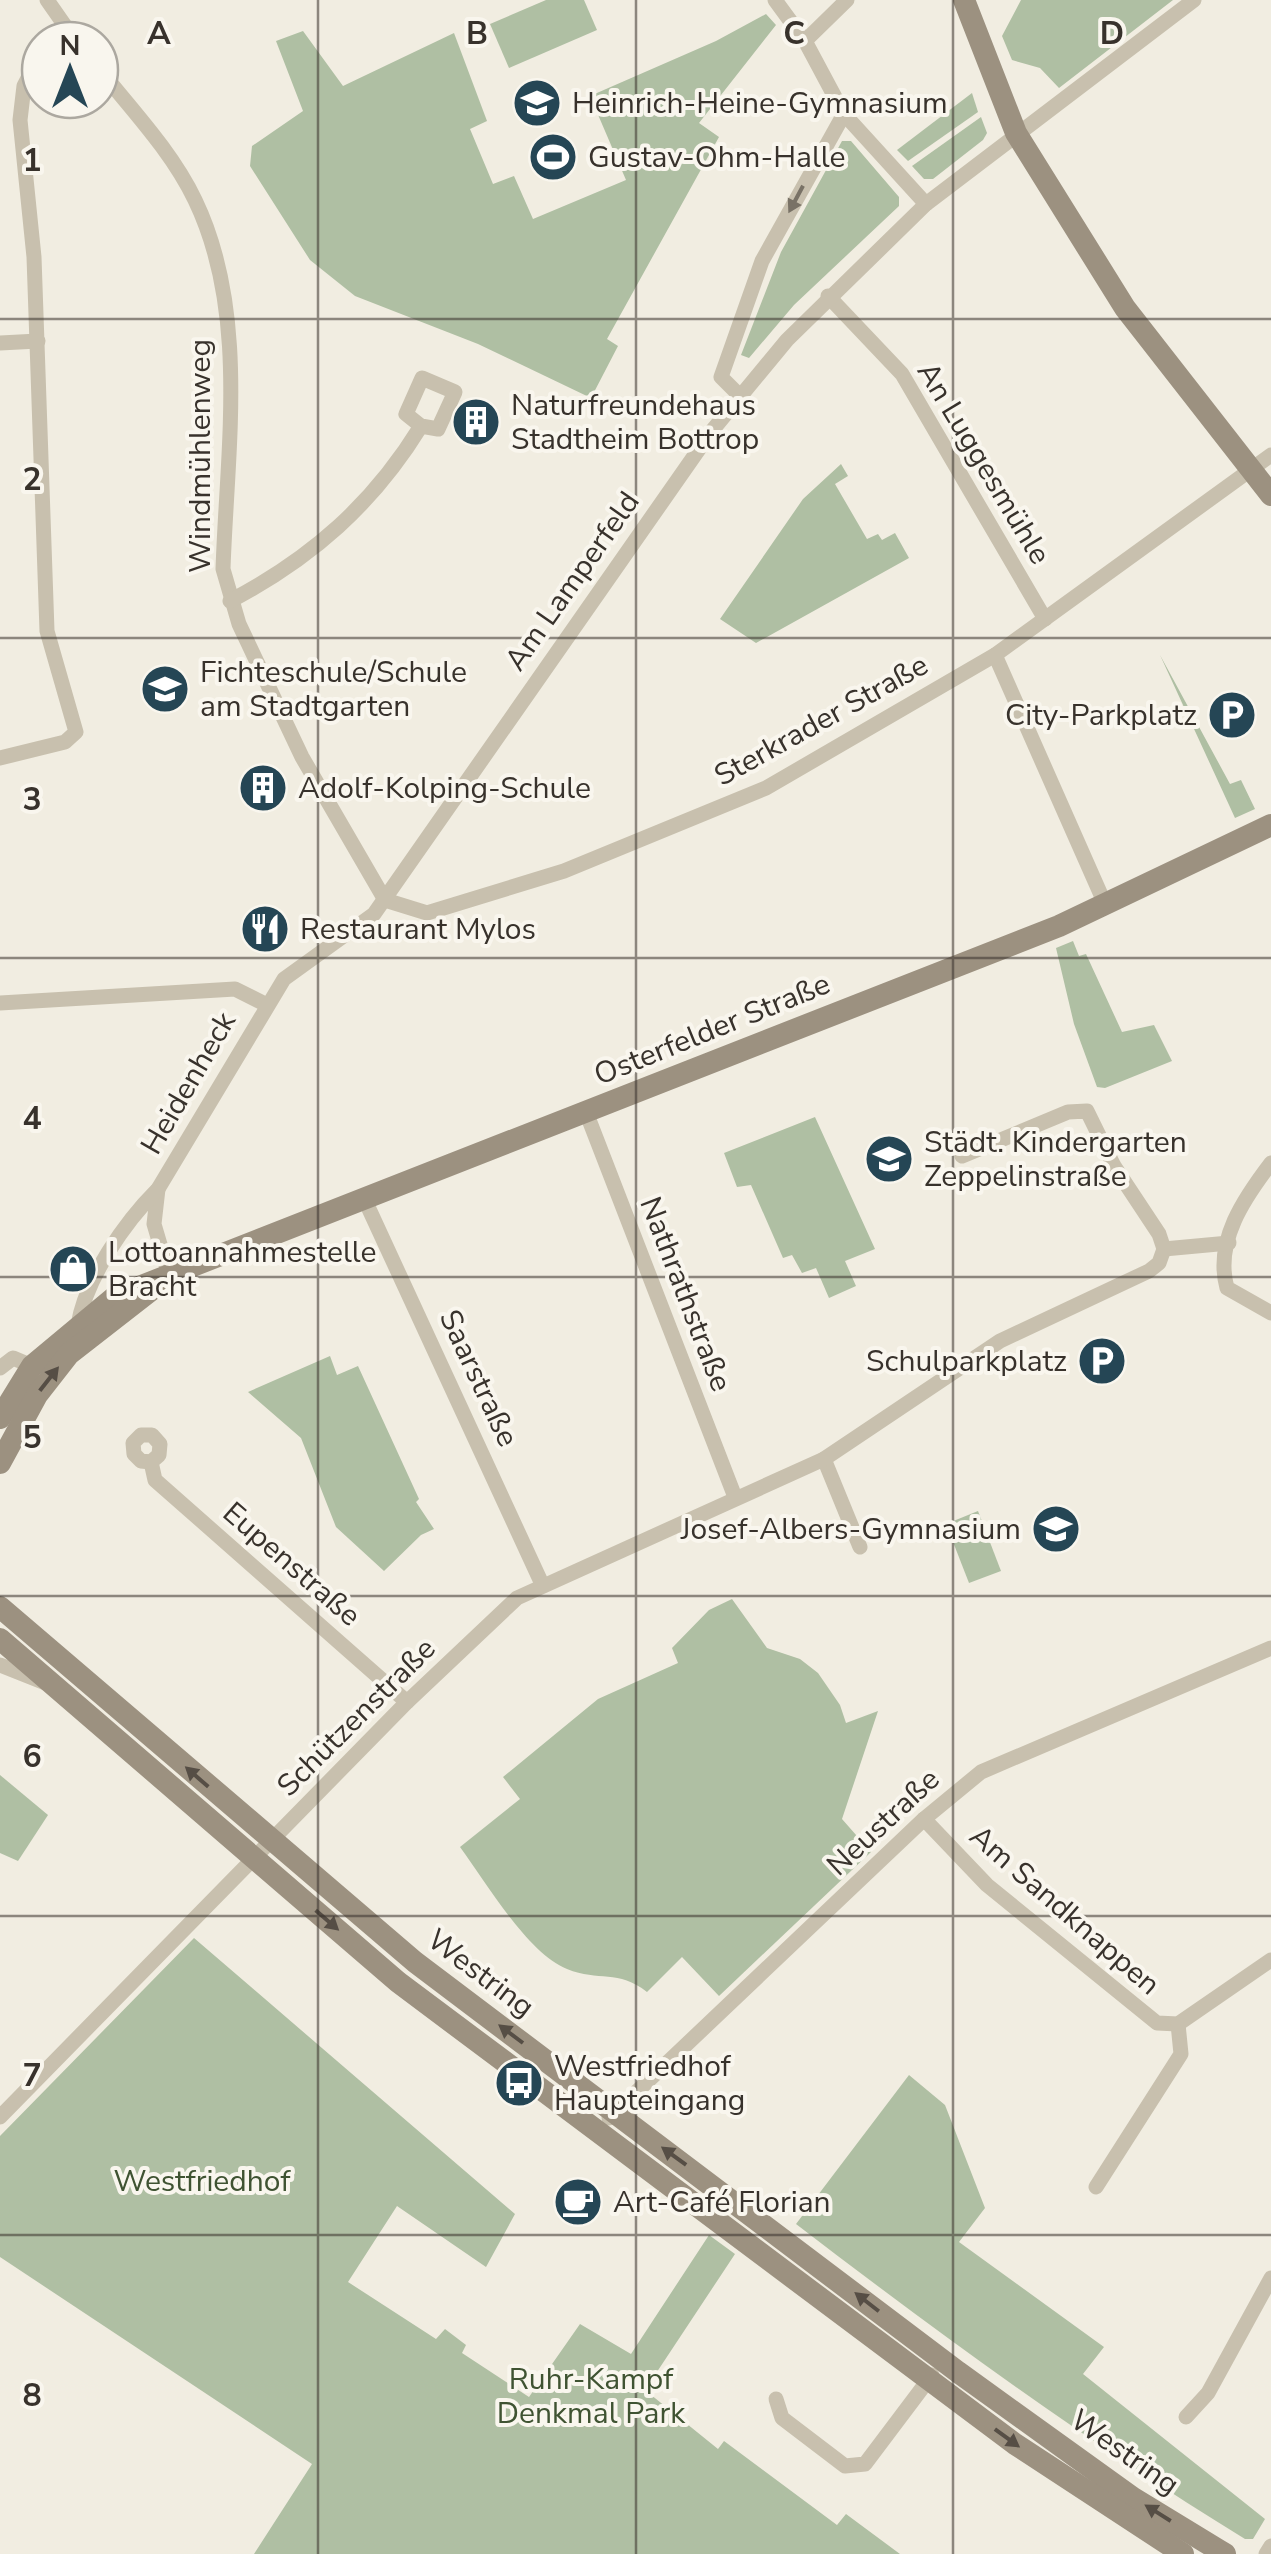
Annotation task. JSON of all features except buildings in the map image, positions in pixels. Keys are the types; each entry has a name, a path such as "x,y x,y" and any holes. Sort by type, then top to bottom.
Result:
{"main road":[{"path":"964,0 1016,134 1125,308 1271,495"},
{"name":"Osterfelder Straße","path":"0,1418 32,1366 116,1296 1105,904 1271,825"},
{"name":"Osterfelder Straße","path":"0,1463 36,1395 69,1354 170,1274"},
{"name":"Westring","path":"0,1607 262,1849 398,1982 593,2128 937,2370 1225,2554"},
{"name":"Westring","path":"0,1639 52,1686 262,1849 617,2113 937,2370 1014,2444 1183,2554"}],"street":[{"path":"775,0 805,41 844,114 926,204"},
{"path":"805,41 847,0"},
{"name":"Am Lamperfeld","path":"385,900 614,567 740,396 828,296 926,204 1194,0"},
{"name":"Windmühlenweg","path":"120,94 158,140 195,200 222,288 230,340 223,564 230,601 302,757 385,900"},
{"path":"740,396 721,377 762,262 844,114"},
{"path":"0,758 65,742 75,735 48,631 38,341 21,120"},
{"name":"An Luggesmühle","path":"828,296 902,374 1044,618"},
{"path":"0,343 38,341"},
{"path":"230,601 282,574 346,523 390,473 422,426"},
{"name":"Sterkrader Straße","path":"385,900 427,913 564,871 766,788 995,655 1271,455"},
{"path":"995,655 1105,904"},
{"path":"0,1003 235,989 265,1004 284,978 306,959 364,925 385,900"},
{"name":"Heidenheck","path":"78,1325 82,1302 136,1210 158,1189 265,1004"},
{"path":"962,1156 1068,1112 1087,1111 1114,1166 1159,1234 1164,1250 1229,1244"},
{"name":"Nathrathstraße","path":"586,1112 735,1497"},
{"path":"1271,1162 1236,1210 1224,1264 1228,1288 1271,1313"},
{"name":"Heidenheck","path":"158,1189 154,1224 170,1274"},
{"name":"Saarstraße","path":"363,1196 542,1584"},
{"name":"Schützenstraße","path":"0,2118 407,1702 517,1598 824,1459 1000,1341 1148,1271 1160,1262 1164,1250"},
{"path":"0,1368 13,1358 32,1366"},
{"path":"824,1459 860,1548"},
{"name":"Eupenstraße","path":"151,1462 154,1480 407,1702"},
{"name":"Neustraße","path":"593,2128 617,2113 924,1819 981,1772 1271,1648"},
{"path":"0,1665 52,1686"},
{"name":"Am Sandknappen","path":"924,1819 986,1885 1147,2018 1178,2024 1271,1960"},
{"name":"Am Sandknappen","path":"1096,2187 1181,2054 1178,2024"},
{"path":"1186,2417 1208,2392 1271,2278"},
{"path":"776,2399 782,2418 845,2466 858,2467 866,2464 937,2370"},
{"path":"1266,2554 1271,2546"}],"green space":[{"path":"546,0 584,0 597,30 509,68 490,24"},
{"path":"1021,0 1173,0 1059,88 1040,68 1012,60 1002,36"},
{"path":"766,14 776,25 699,123 719,137 607,339 618,346 591,398 478,344 355,296 310,260 250,166 252,146 303,111 276,41 303,31 343,86 454,33 487,121 470,129 493,184 514,176 533,219 626,180 590,96 716,41"},
{"path":"972,93 978,112 908,161 897,150"},
{"path":"981,117 987,133 983,140 933,179 924,179 912,166"},
{"path":"842,141 851,141 899,197 899,206 794,305 749,358 741,355 781,252"},
{"path":"841,464 848,476 835,484 867,539 878,534 882,540 895,533 909,558 756,643 720,619 803,499"},
{"path":"1160,655 1230,784 1241,780 1255,809 1235,818"},
{"path":"1073,941 1079,956 1086,954 1122,1032 1154,1025 1172,1061 1105,1088 1097,1087 1074,1024 1056,948"},
{"path":"815,1117 875,1249 845,1261 856,1286 829,1298 816,1268 802,1273 792,1255 783,1258 751,1185 737,1187 724,1153"},
{"path":"330,1356 337,1375 358,1366 419,1499 416,1502 434,1529 421,1535 384,1571 336,1527 301,1438 248,1392"},
{"path":"978,1511 1001,1571 969,1583 946,1524"},
{"path":"732,1599 767,1648 800,1659 818,1673 840,1705 846,1723 878,1711 842,1819 871,1852 719,1996 682,1957 647,1992 617,1978 567,1969 552,1961 522,1933 460,1847 520,1799 503,1777 598,1699 678,1663 672,1648 709,1610"},
{"path":"0,1775 48,1815 18,1861 0,1853"},
{"name":"Westfriedhof","path":"194,1938 515,2214 486,2267 397,2206 348,2282 436,2339 445,2329 466,2345 462,2353 529,2397 580,2324 631,2354 709,2235 735,2254 645,2390 718,2449 724,2441 837,2525 846,2514 900,2554 254,2554 312,2464 0,2257 0,2136"},
{"path":"909,2075 945,2105 985,2208 959,2242 1104,2347 1083,2374 1265,2519 1253,2539 1245,2539 1073,2427 796,2224"}],"place":[{"name":"Heinrich-Heine-Gymnasium","path":"537,103"},
{"name":"Gustav-Ohm-Halle","path":"553,157"},
{"name":"Naturfreundehaus Stadtheim Bottrop","path":"476,422"},
{"name":"Fichteschule/Schule am Stadtgarten","path":"165,689"},
{"name":"City-Parkplatz","path":"1232,715"},
{"name":"Adolf-Kolping-Schule","path":"263,788"},
{"name":"Restaurant Mylos","path":"265,929"},
{"name":"Städt. Kindergarten Zeppelinstraße","path":"889,1159"},
{"name":"Lottoannahmestelle Bracht","path":"73,1269"},
{"name":"Schulparkplatz","path":"1102,1361"},
{"name":"Josef-Albers-Gymnasium","path":"1056,1529"},
{"name":"Westfriedhof Haupteingang","path":"519,2083"},
{"name":"Art-Café Florian","path":"578,2202"}],"park label":[{"name":"Ruhr-Kampf Denkmal Park","path":"591,2396"}]}
